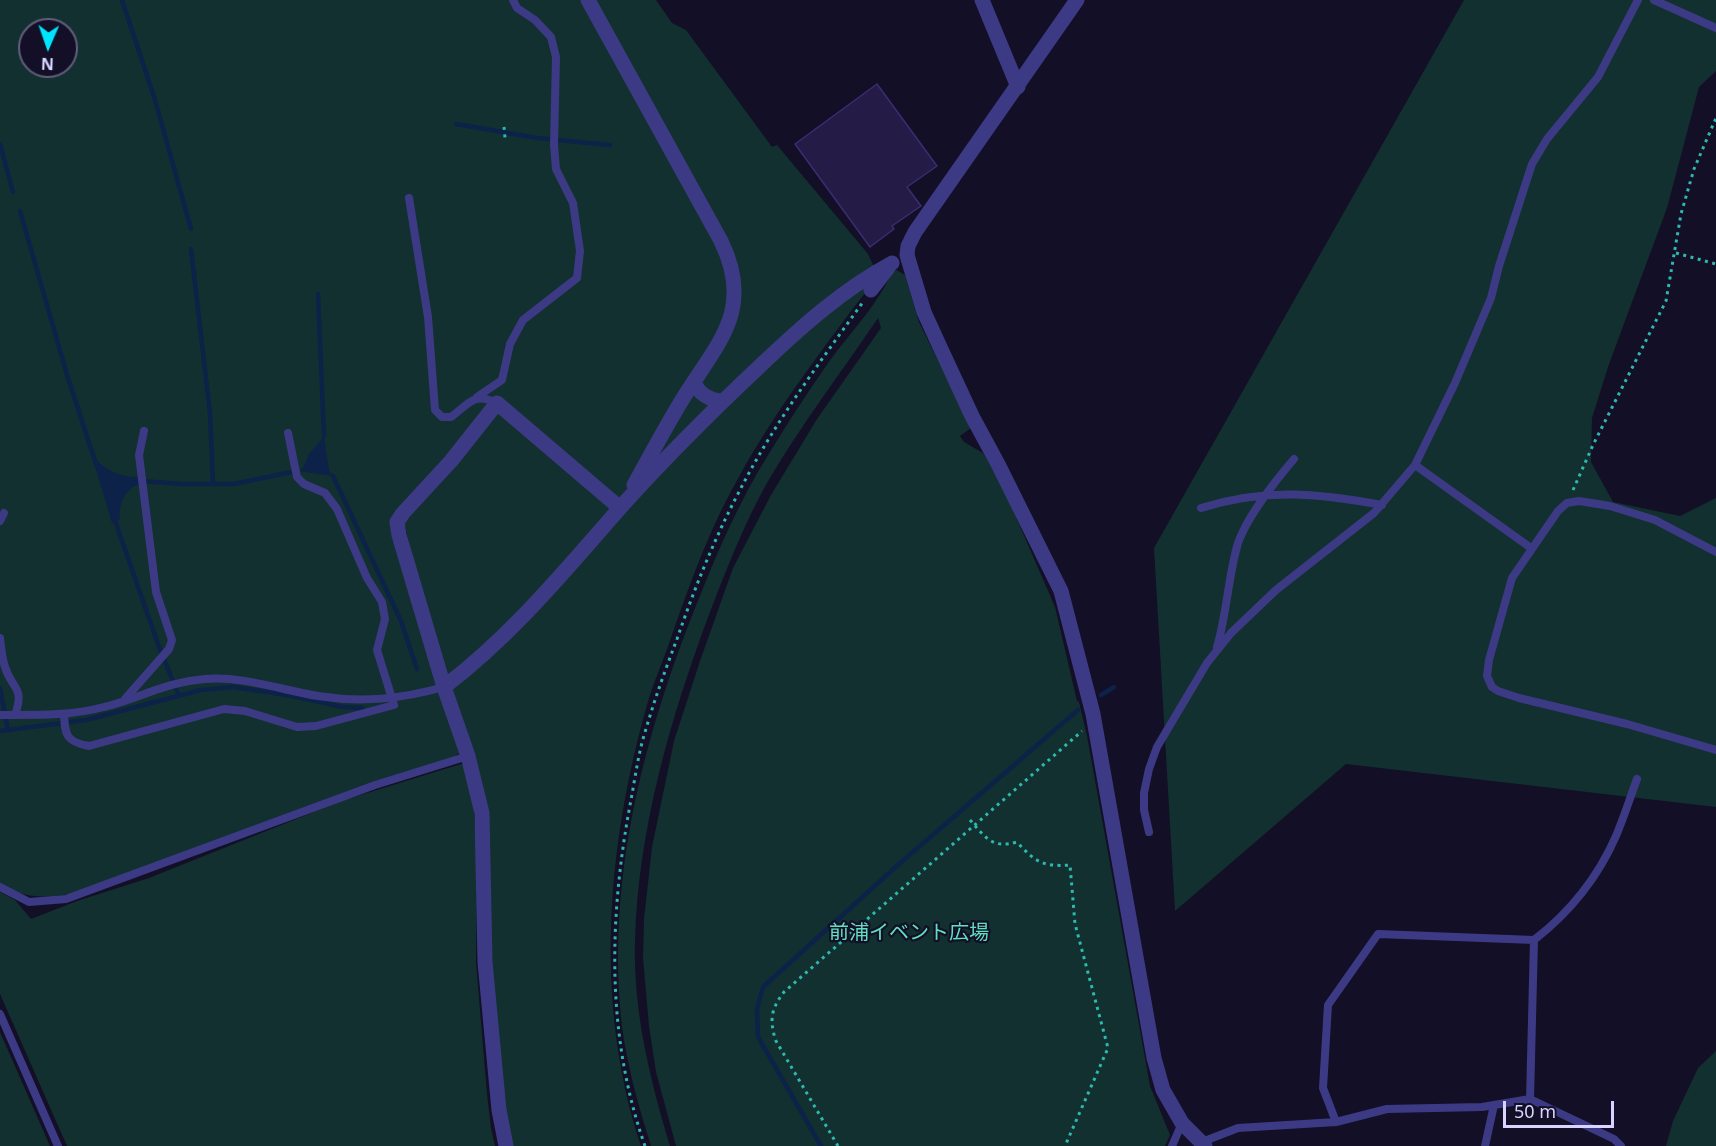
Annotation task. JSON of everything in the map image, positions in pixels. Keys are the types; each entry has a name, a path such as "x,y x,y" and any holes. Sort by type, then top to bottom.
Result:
{"street":[{"path":"588,0 729,258 735,298 720,344 694,381 620,508"},
{"path":"982,0 1018,87"},
{"path":"1077,0 915,232 908,246 907,255 924,312 940,348 1061,591 1094,721 1154,1058 1163,1090 1182,1124 1203,1144"},
{"path":"444,687 474,663 523,617 620,508 723,401 819,312 864,278 907,255"},
{"path":"871,291 892,263"},
{"path":"694,381 698,390 713,400 723,401"},
{"path":"506,1146 499,1110 485,962 482,813 468,756 444,687 397,522 497,404 620,508"}],"lane":[{"path":"409,198 428,317 435,410 442,417 451,417 502,380 510,344 523,320 577,278 580,251 573,203 556,169 553,136 556,57 551,37 535,20 516,8 513,0"},
{"path":"1149,832 1144,810 1144,793 1157,747 1214,654 1231,633 1276,590 1374,513 1416,465 1455,383 1491,298 1498,266 1532,164 1547,139 1598,77 1638,0"},
{"path":"1654,0 1716,28"},
{"path":"477,397 497,404"},
{"path":"123,701 167,652 172,640 156,592 139,455 144,431"},
{"path":"64,716 69,739 76,744 89,746 224,710 245,711 297,727 316,726 394,705 377,650 385,619 382,602 367,578 337,509 325,493 304,484 296,473 288,434"},
{"path":"1214,654 1221,632 1242,534 1267,494 1294,459"},
{"path":"1416,465 1531,548"},
{"path":"1201,508 1235,498 1267,494 1321,495 1382,504"},
{"path":"1716,552 1642,516 1610,506 1579,501 1568,503 1557,511 1512,578 1489,660 1487,676 1491,687 1519,698 1627,724 1716,750"},
{"path":"0,638 5,667 19,694 20,701 14,715"},
{"path":"0,715 64,716 106,707 169,684 227,679 354,701 414,696 444,687"},
{"path":"0,887 29,902 66,899 375,785 468,756"},
{"path":"1336,1122 1323,1088 1328,1005 1378,934 1534,940 1558,921 1591,882 1616,837 1637,779"},
{"path":"1530,1099 1534,940"},
{"path":"0,1014 58,1146"},
{"path":"1203,1144 1238,1128 1336,1122 1387,1109 1482,1107 1530,1099 1614,1139 1622,1146"},
{"path":"1485,1146 1494,1105"},
{"path":"1172,1146 1182,1124"}],"path":[{"path":"1568,503 1593,445 1666,302 1681,214 1694,169 1716,118"},
{"path":"504,127 505,138"},
{"path":"1676,253 1716,264"},
{"path":"645,1146 628,1089 620,1044 614,956 622,848 645,730 697,583 737,494 776,427 871,291"},
{"path":"838,1146 776,1041 772,1029 775,1004 784,992 1094,721"},
{"path":"970,819 984,836 996,844 1017,842 1029,855 1046,865 1070,865 1075,924 1108,1048 1065,1146"}],"green space":[{"path":"0,0 583,0 725,259 728,272 727,317 624,499 616,500 497,397 401,511 462,752 453,757 372,782 70,894 34,896 8,888 0,883"},
{"path":"593,0 656,0 672,23 686,30 772,147 777,145 868,254 874,267 720,396 700,383 740,286"},
{"path":"1464,0 1716,0 1716,71 1699,87 1667,208 1609,364 1592,418 1591,462 1613,502 1680,516 1716,498 1716,807 1346,764 1175,911 1154,548"},
{"name":"前浦イベント広場","path":"895,269 905,275 919,322 971,428 960,436 964,442 983,453 1003,487 1055,607 1087,736 1150,1086 1170,1135 1165,1146 676,1146 656,1072 643,958 644,919 652,847 674,741 733,568 771,495 817,419 881,328 878,318 793,441 767,483 736,546 710,612 670,732 642,857 635,941 637,993 644,1045 670,1146 651,1146 632,1080 624,1040 619,987 619,935 622,882 630,829 654,726 696,606 720,546 748,489 808,392 875,302"},
{"path":"880,273 825,346 755,448 711,532 649,698 623,809 615,865 611,922 611,979 616,1035 626,1091 641,1146 509,1146 489,960 489,844 452,687 678,452 818,319"},
{"path":"692,392 711,406 648,473"},
{"path":"496,411 615,510 541,592 448,678 402,530 403,519"},
{"path":"461,764 465,765 473,795 477,859 476,962 487,1094 495,1146 67,1146 0,994 0,892 15,900 31,919 77,901 149,878 341,801"},
{"path":"0,1032 50,1146 0,1146"},
{"path":"1716,1051 1716,1146 1666,1146 1673,1121 1698,1068"}],"water":[{"path":"324,436 329,470 333,476 299,471 303,468 309,454"},
{"path":"97,461 116,473 139,477 140,484 130,489 124,498 120,508 120,519 112,523 94,463"}],"building":[{"path":"877,84 937,166 907,187 921,206 892,226 894,229 870,247 795,144"}],"waterway":[{"path":"122,0 155,100 191,229"},
{"path":"456,124 537,138 610,145"},
{"path":"0,144 13,192"},
{"path":"20,211 67,375 97,467"},
{"path":"191,249 210,413 213,484"},
{"path":"318,294 324,436"},
{"path":"141,481 234,484 296,471"},
{"path":"333,476 401,621 417,669"},
{"path":"114,518 158,644 179,696"},
{"path":"0,731 86,720 201,690 233,687 343,707 362,708"},
{"path":"1101,695 1114,687"},
{"path":"0,688 8,730"},
{"path":"821,1146 758,1037 757,1009 763,987 899,864 1078,710"}]}
